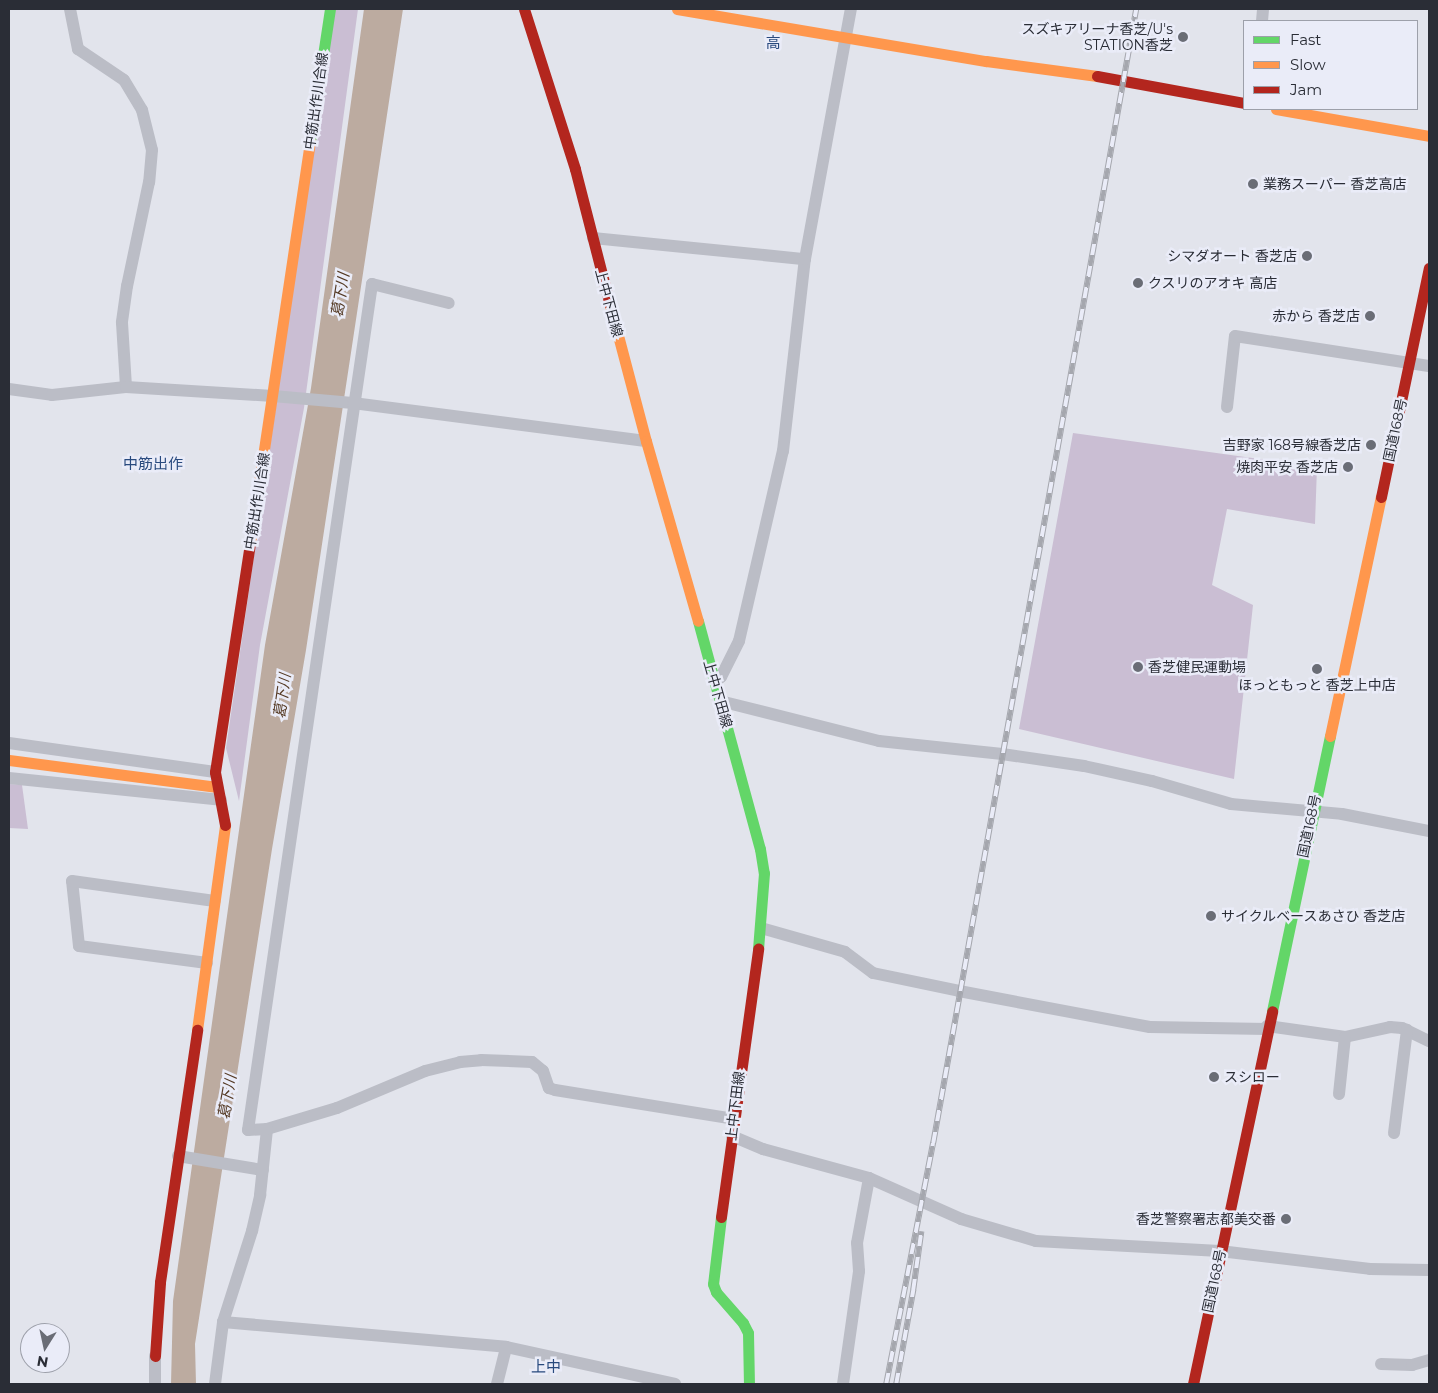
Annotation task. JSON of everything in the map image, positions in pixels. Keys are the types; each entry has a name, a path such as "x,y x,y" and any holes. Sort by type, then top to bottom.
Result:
{"main road":[{"name":"中筋出作川合線","path":"155,1356 160,1282 182,1157 225,834 215,772 330,9"},
{"name":"上中下田線","path":"524,9 575,169 646,442 715,681 764,873 760,928 713,1284 716,1292 743,1322 748,1333 749,1384"},
{"path":"676,9 846,38 1122,80 1243,103"},
{"path":"1282,110 1429,136"},
{"name":"国道168号","path":"1193,1384 1429,268"},
{"path":"9,760 217,787"}],"street":[{"path":"70,9 78,49 124,80 142,110 152,150 149,182 127,286 122,323 126,387"},
{"path":"715,681 721,677 739,641 783,451 806,259 851,9"},
{"path":"592,238 806,259"},
{"path":"449,303 372,284 351,402 248,1130 267,1129 338,1108 425,1072 460,1062 481,1060 532,1062 543,1071 549,1088 555,1090 734,1118"},
{"path":"1227,407 1235,336 1429,366"},
{"path":"9,389 52,395 126,387 351,402 646,442"},
{"path":"720,701 879,741 1066,763 1152,781 1230,804 1313,810 1385,821 1429,831"},
{"path":"9,743 215,772"},
{"path":"9,778 221,800"},
{"path":"207,964 80,946 72,881 215,901"},
{"path":"760,928 845,952 873,973 1150,1027 1267,1028 1345,1036 1390,1027 1407,1030 1429,1041 1429,1036"},
{"path":"1394,1133 1407,1030"},
{"path":"1339,1094 1345,1036"},
{"path":"215,1384 224,1322 256,1214 267,1129"},
{"path":"732,1136 763,1150 869,1178 961,1220 1036,1241 1220,1250 1370,1269 1429,1270"},
{"path":"182,1157 263,1170"},
{"path":"843,1384 859,1271 857,1243 869,1178"},
{"path":"224,1322 506,1347 675,1384"},
{"path":"497,1384 506,1347"},
{"path":"155,1356 155,1384"},
{"path":"1381,1364 1412,1365 1429,1360"}],"shaded area":[{"path":"334,9 358,9 304,408 260,645 239,801 226,748"},
{"name":"香芝健民運動場","path":"1073,433 1317,467 1315,524 1227,509 1212,585 1253,605 1234,779 1019,729"},
{"path":"9,784 22,785 28,829 9,828"}],"water":[{"name":"葛下川","path":"364,9 403,9 306,650 272,849 195,1344 196,1384 171,1384 173,1301 265,645 311,388"}],"railway":[{"path":"886,1384 933,1143 1136,9"},
{"path":"896,1384 913,1290 921,1232"}],"traffic: fast":[{"path":"310,141 330,9"},
{"path":"698,621 760,849 764,873 758,949"},
{"path":"1272,1011 1330,736"},
{"path":"721,1217 713,1284 716,1292 743,1323 748,1333 749,1384"}],"traffic: slow":[{"path":"677,9 986,61 1097,76"},
{"path":"1282,110 1429,136"},
{"path":"250,543 310,141"},
{"path":"610,305 646,441 698,621"},
{"path":"1330,736 1381,497"},
{"path":"9,760 217,787"},
{"path":"197,1030 225,825"}],"traffic: jam":[{"path":"524,9 575,169 610,305"},
{"path":"1097,76 1243,103"},
{"path":"1381,497 1429,268"},
{"path":"225,825 215,772 250,543"},
{"path":"721,1217 758,949"},
{"path":"1193,1384 1272,1011"},
{"path":"155,1356 160,1282 197,1030"}],"place":[{"name":"スズキアリーナ香芝/U's STATION香芝","path":"1183,37"},
{"name":"業務スーパー 香芝高店","path":"1253,184"},
{"name":"シマダオート 香芝店","path":"1307,256"},
{"name":"クスリのアオキ 高店","path":"1138,283"},
{"name":"赤から 香芝店","path":"1370,316"},
{"name":"吉野家 168号線香芝店","path":"1371,445"},
{"name":"焼肉平安 香芝店","path":"1348,467"},
{"name":"香芝健民運動場","path":"1138,667"},
{"name":"ほっともっと 香芝上中店","path":"1317,669"},
{"name":"サイクルベースあさひ 香芝店","path":"1211,916"},
{"name":"スシロー","path":"1214,1077"},
{"name":"香芝警察署志都美交番","path":"1286,1219"}],"district":[{"name":"高","path":"773,43"},
{"name":"中筋出作","path":"153,464"},
{"name":"上中","path":"546,1367"}]}
